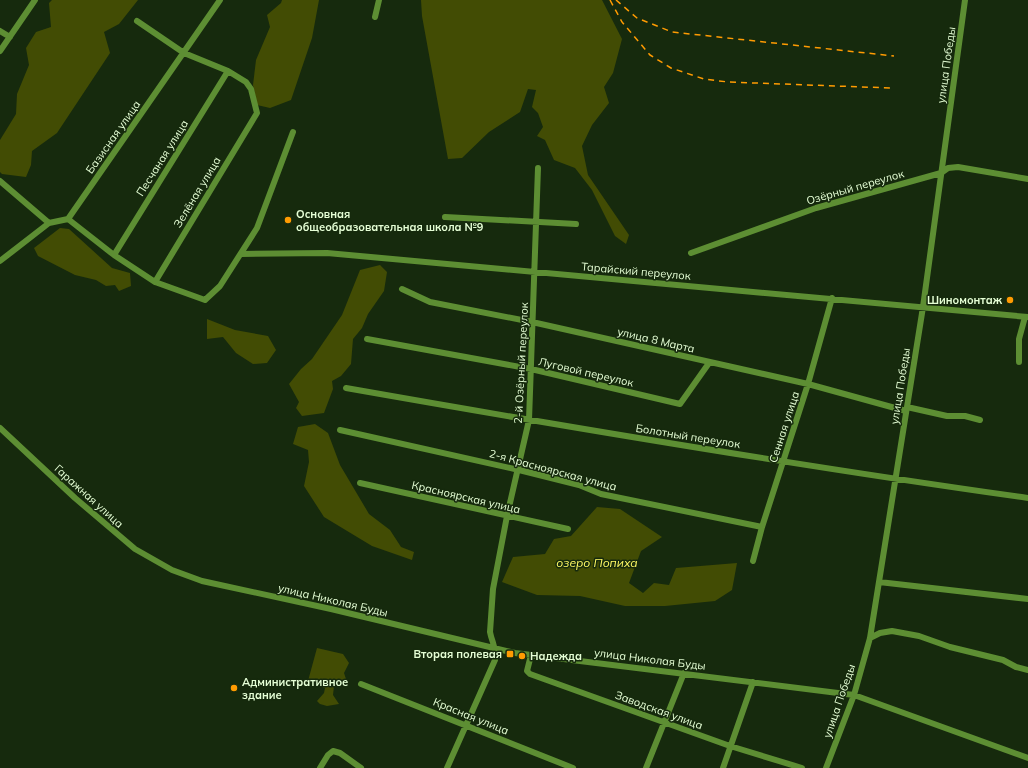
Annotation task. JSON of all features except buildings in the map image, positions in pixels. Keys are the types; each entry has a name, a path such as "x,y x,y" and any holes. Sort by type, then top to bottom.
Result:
{"street":[{"path":"0,52 35,0"},
{"name":"Базисная улица","path":"68,219 220,0"},
{"path":"376,17 379,0"},
{"name":"улица Победы","path":"826,768 854,695 870,638 923,306 965,0"},
{"path":"137,21 184,53 228,72"},
{"path":"0,31 10,37"},
{"name":"Зелёная улица","path":"155,282 257,113 249,85 228,72"},
{"name":"Песчаная улица","path":"114,255 228,72"},
{"path":"0,261 49,224 68,219 114,255 155,282 205,300 220,286 257,228 293,132"},
{"name":"Озёрный переулок","path":"691,253 816,208 941,173 948,168 958,167 1028,179"},
{"name":"2-й Озёрный переулок","path":"496,649 491,639 490,632 493,589 507,516 519,470 529,420 538,168"},
{"path":"0,181 49,224"},
{"path":"445,216 576,224"},
{"name":"Тарайский переулок","path":"241,254 327,253 923,306 1026,317"},
{"name":"улица 8 Марта","path":"402,289 430,302 532,322 709,363 808,384 906,409 947,416 965,416 980,420"},
{"name":"Сенная улица","path":"753,561 762,527 808,384 832,298"},
{"path":"1019,362 1019,339 1026,317"},
{"name":"Луговой переулок","path":"367,339 531,369 680,404 709,363"},
{"name":"Болотный переулок","path":"346,388 783,462 895,480 1028,498"},
{"name":"Гаражная улица","path":"0,428 75,498 135,550 172,570"},
{"name":"2-я Красноярская улица","path":"340,430 519,470 579,485 601,494 762,527"},
{"name":"Красноярская улица","path":"360,483 568,529"},
{"name":"улица Николая Буды","path":"172,570 202,581 331,609 496,649 531,655 854,695 1028,758"},
{"path":"879,582 1028,599"},
{"path":"870,638 880,633 892,631 919,636 950,647 1003,660 1016,667 1028,670"},
{"path":"447,768 495,660 496,649"},
{"name":"Заводская улица","path":"531,655 527,670 530,674 730,746 802,768"},
{"path":"646,768 666,722 684,673"},
{"path":"723,768 753,682"},
{"name":"Красная улица","path":"361,684 573,768"},
{"path":"320,768 333,751 340,753 361,768"}],"water":[{"path":"52,0 138,0 119,24 104,32 110,53 57,133 32,151 31,165 26,177 2,174 0,172 0,140 16,114 17,94 29,65 26,48 36,32 51,27 49,3"},
{"path":"282,0 319,0 312,38 291,100 270,108 257,105 253,85 256,60 270,27 267,15 281,3"},
{"path":"421,0 602,0 622,39 613,73 604,87 609,103 592,125 582,146 588,175 629,235 626,244 615,236 592,190 575,168 554,160 545,140 537,136 543,127 538,113 532,107 536,90 528,89 520,112 489,132 462,158 448,159 422,16"},
{"path":"60,228 69,229 112,268 130,273 131,286 119,291 115,285 106,286 96,280 75,275 38,256 34,248"},
{"path":"380,265 387,272 384,291 368,314 362,328 353,339 351,364 341,376 332,381 333,389 324,413 302,416 296,408 299,402 289,384 301,369 312,359 342,315 360,270"},
{"path":"207,319 235,330 268,336 276,350 267,363 253,364 236,353 223,337 207,339"},
{"path":"315,424 328,433 340,465 369,514 390,530 401,547 414,552 412,560 372,546 324,517 304,486 309,462 308,450 293,444 298,427"},
{"name":"озеро Попиха","path":"597,507 620,509 662,537 641,551 629,583 643,593 654,583 669,585 676,568 737,563 732,590 715,601 665,606 625,606 580,596 537,595 502,582 513,557 545,554 554,539 571,536"},
{"path":"317,648 343,654 349,663 344,673 346,679 334,686 333,695 339,704 327,706 320,704 317,701 324,693 325,688 308,681"}],"railway":[{"path":"610,0 622,22 650,55 671,68 704,79 728,82 890,88"},
{"path":"616,0 637,18 672,32 894,56"}],"place":[{"name":"Основная общеобразовательная школа №9","path":"288,220"},
{"name":"Шиномонтаж","path":"1010,300"},
{"name":"Вторая полевая","path":"510,654"},
{"name":"Надежда","path":"522,656"},
{"name":"Административное здание","path":"234,688"}]}
